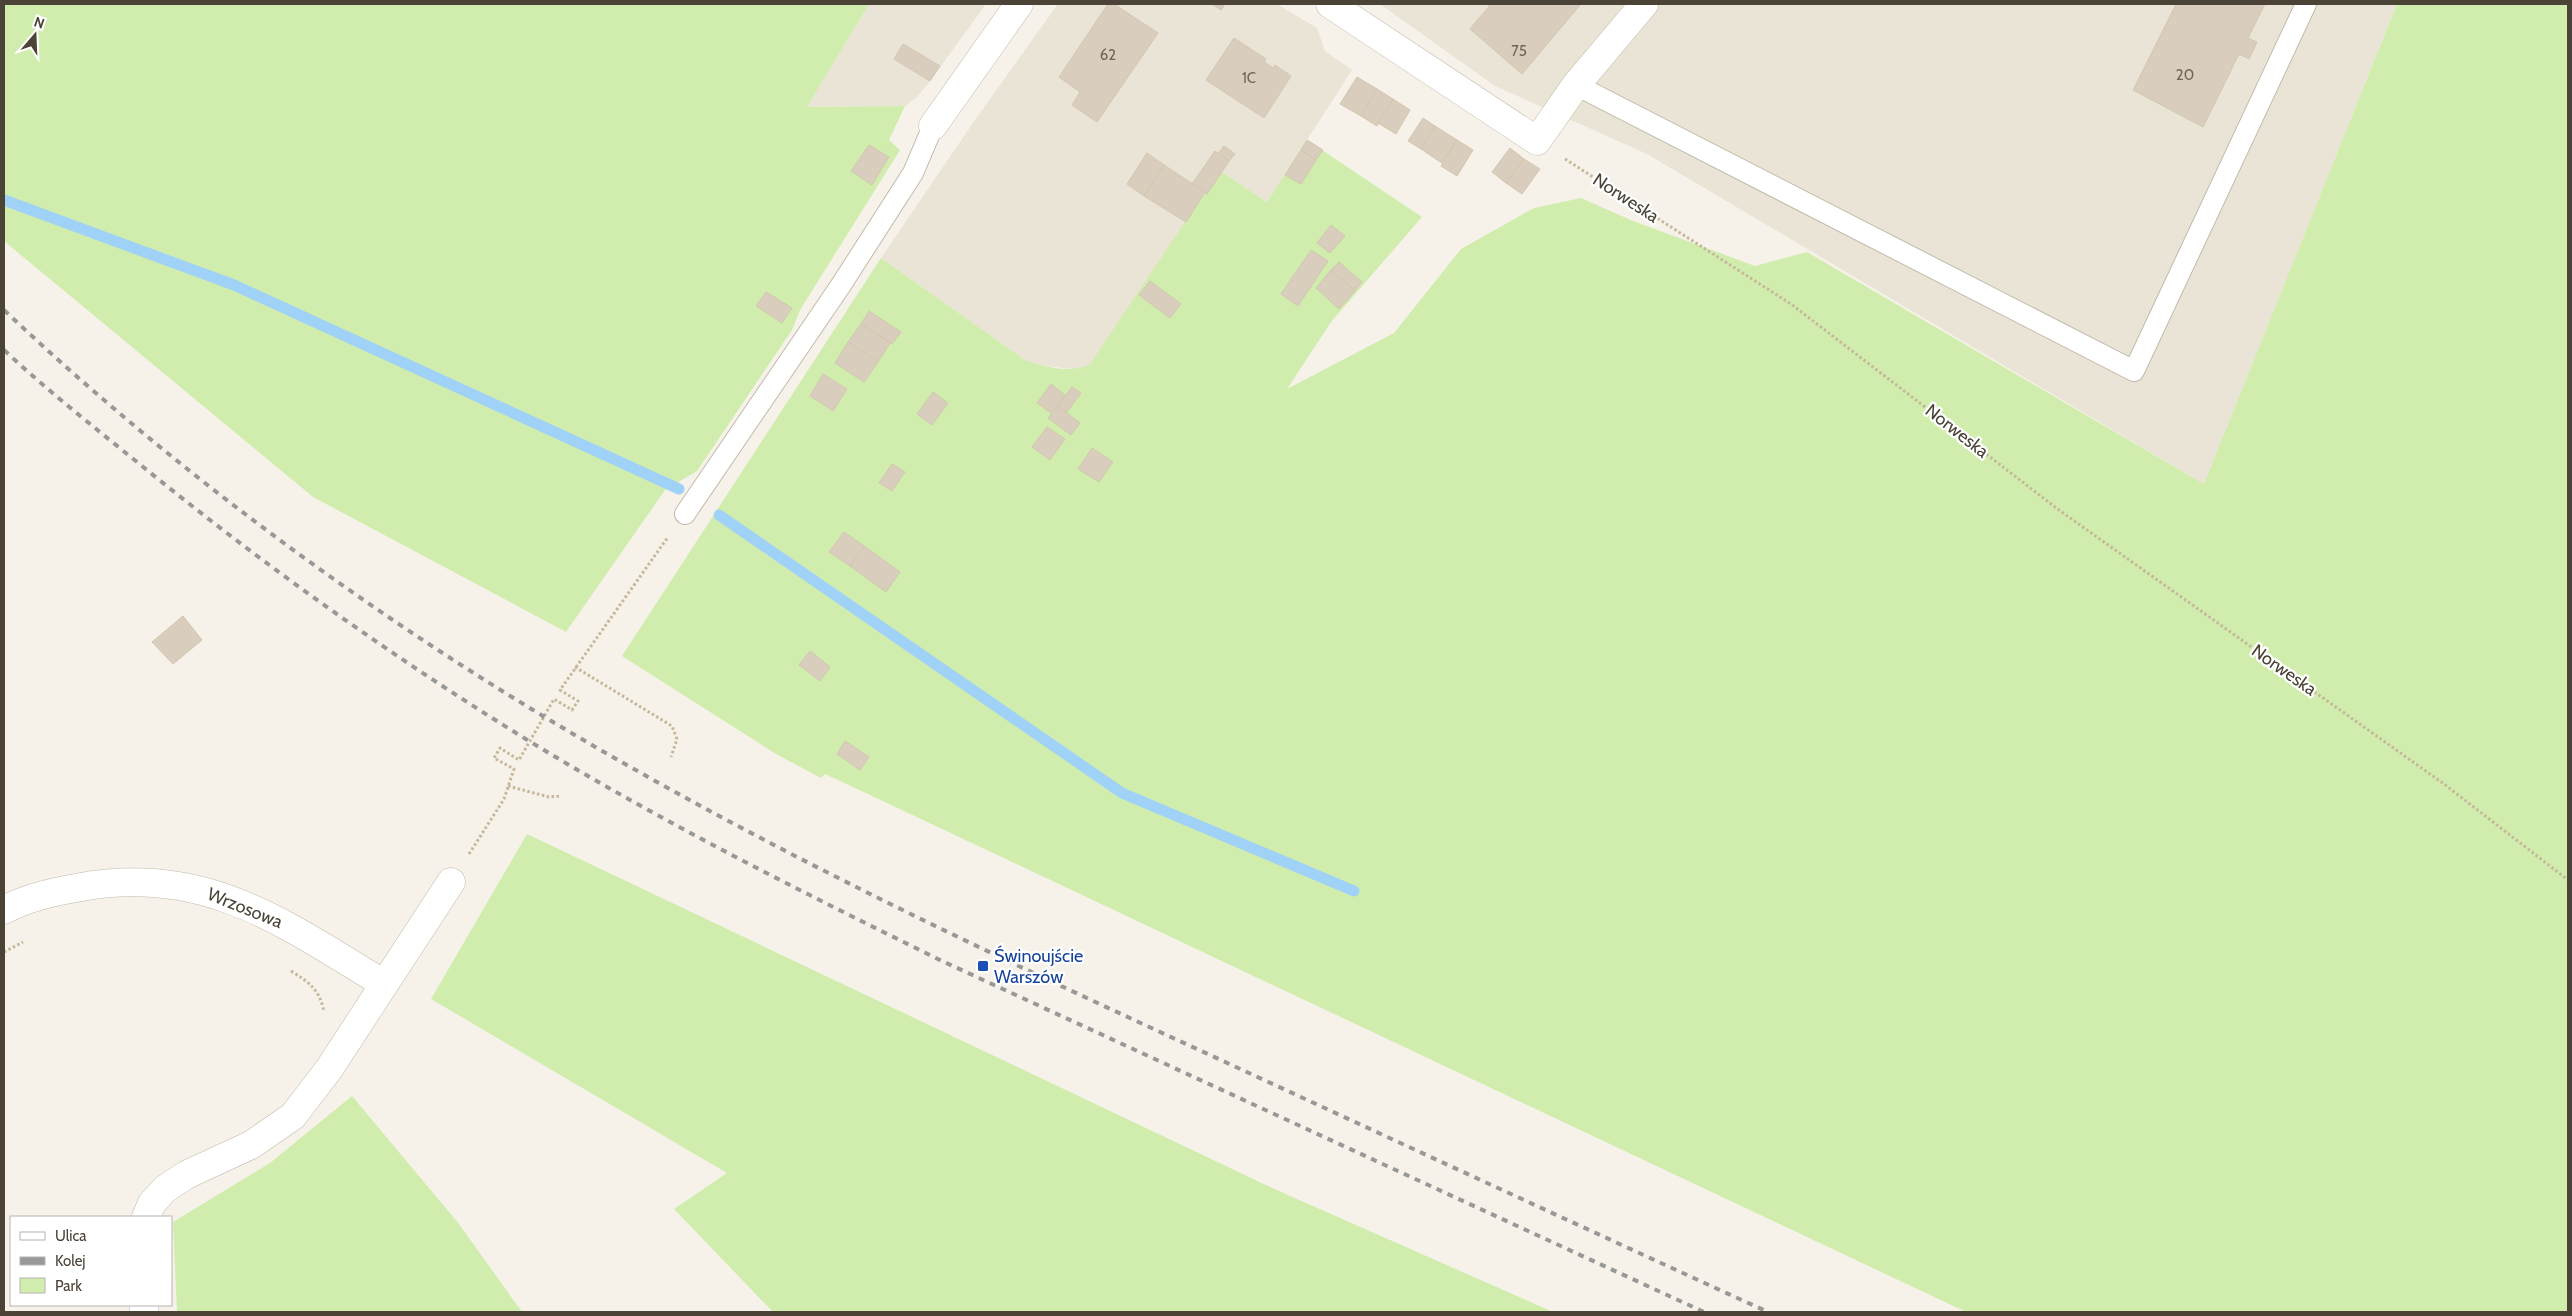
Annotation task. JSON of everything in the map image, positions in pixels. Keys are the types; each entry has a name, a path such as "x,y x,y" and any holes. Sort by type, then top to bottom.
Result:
{"street":[{"path":"934,126 1019,4"},
{"path":"1330,4 1537,141 1576,85 1644,4"},
{"name":"Wrzosowa","path":"4,910 48,893 95,884 133,882 173,884 218,894 257,910 384,984"},
{"path":"146,1216 152,1203 165,1189 186,1175 252,1145 293,1116 329,1069 452,882"}],"lane":[{"path":"1576,85 2134,371 2306,4"},
{"path":"684,514 841,285 913,173 934,126"}],"path":[{"name":"Norweska","path":"1537,141 1792,304 2059,510 2444,784 2568,880"},
{"path":"452,882 504,799 514,769 494,758 500,748 519,760 554,699 572,710 578,701 560,690 684,514"},
{"path":"575,668 672,726 677,739 676,747 671,757"},
{"path":"508,786 549,797 561,796"},
{"path":"4,952 28,940"},
{"path":"288,969 314,985 321,998 324,1012 322,1018"}],"shaded area":[{"path":"869,4 986,4 930,81 917,97 905,106 807,107"},
{"path":"1058,4 1277,4 1317,28 1325,51 1352,70 1267,202 1222,172 1205,193 1090,365 1081,370 1036,365 1025,360 881,258 977,117"},
{"path":"1380,4 2397,4 2204,484 1647,154 1495,86"}],"green space":[{"path":"4,4 869,4 807,107 905,106 889,140 900,150 800,310 792,330 697,471 665,490 566,632 313,497 4,241"},
{"path":"2397,4 2568,4 2568,1312 1966,1312 825,774 821,778 776,754 622,656 881,258 1025,360 1040,365 1076,369 1090,364 1205,192 1222,172 1267,202 1307,140 1422,217 1331,322 1287,389 1394,333 1461,249 1534,208 1581,198 1633,221 1755,266 1807,252 2204,484"},
{"path":"527,834 1270,1187 1553,1312 773,1312 674,1209 727,1173 431,999"},
{"path":"352,1096 459,1224 522,1312 177,1312 173,1222 270,1163"}],"building":[{"path":"1108,4 1114,4 1158,33 1097,122 1072,105 1080,92 1059,77"},
{"path":"1212,4 1225,4 1221,10"},
{"path":"1491,4 1581,4 1522,74 1470,29"},
{"path":"2176,4 2265,4 2248,38 2257,42 2249,59 2239,54 2203,127 2133,90"},
{"path":"1234,38 1266,59 1264,62 1273,68 1275,65 1291,76 1264,118 1206,80"},
{"path":"903,44 940,66 930,81 894,59"},
{"path":"1357,77 1377,89 1361,116 1340,104"},
{"path":"1377,89 1393,99 1377,126 1361,116"},
{"path":"1393,99 1410,110 1396,134 1378,123"},
{"path":"1423,118 1435,126 1421,149 1408,141"},
{"path":"1435,126 1457,140 1442,163 1421,149"},
{"path":"1307,140 1323,150 1316,160 1301,150"},
{"path":"1457,140 1473,150 1457,176 1441,166"},
{"path":"869,145 889,157 872,185 851,171"},
{"path":"1224,146 1235,154 1229,161 1218,154"},
{"path":"1510,148 1524,159 1506,183 1492,172"},
{"path":"1301,150 1316,160 1301,184 1285,175"},
{"path":"1215,151 1229,161 1207,194 1192,184"},
{"path":"1147,153 1164,165 1144,196 1127,184"},
{"path":"1524,159 1540,169 1522,194 1506,183"},
{"path":"1164,165 1205,192 1186,222 1144,196"},
{"path":"1331,225 1345,236 1330,253 1317,243"},
{"path":"1311,250 1328,261 1298,306 1281,294"},
{"path":"1339,262 1362,282 1355,291 1331,270"},
{"path":"1331,270 1355,291 1339,309 1316,288"},
{"path":"1150,281 1181,304 1170,318 1139,295"},
{"path":"766,292 792,308 782,323 756,306"},
{"path":"869,311 901,332 892,344 861,324"},
{"path":"861,324 890,343 878,362 848,342"},
{"path":"848,342 878,362 864,382 835,363"},
{"path":"823,374 847,389 833,411 810,396"},
{"path":"1051,384 1065,395 1052,414 1037,403"},
{"path":"1072,387 1081,393 1066,413 1058,406"},
{"path":"933,392 948,403 932,425 917,414"},
{"path":"1058,406 1080,423 1071,435 1048,418"},
{"path":"1047,427 1065,439 1050,460 1032,447"},
{"path":"1092,448 1113,462 1099,482 1078,469"},
{"path":"892,464 905,472 892,491 879,483"},
{"path":"844,532 864,546 850,566 829,552"},
{"path":"864,546 900,572 886,592 850,566"},
{"path":"183,616 202,640 173,664 152,642"},
{"path":"810,651 830,667 820,681 799,665"},
{"path":"845,741 869,757 860,770 837,754"}],"waterway":[{"path":"4,200 234,285 679,489"},
{"path":"719,515 1122,793 1354,891"}],"railway":[{"path":"4,310 66,367 196,476 331,577 471,672 624,763 788,853 956,936 1125,1016 1768,1312"},
{"path":"4,350 72,409 188,503 331,610 429,677 529,741 630,800 785,882 942,961 1704,1312"}],"place":[{"name":"Świnoujście Warszów","path":"983,966"}]}
